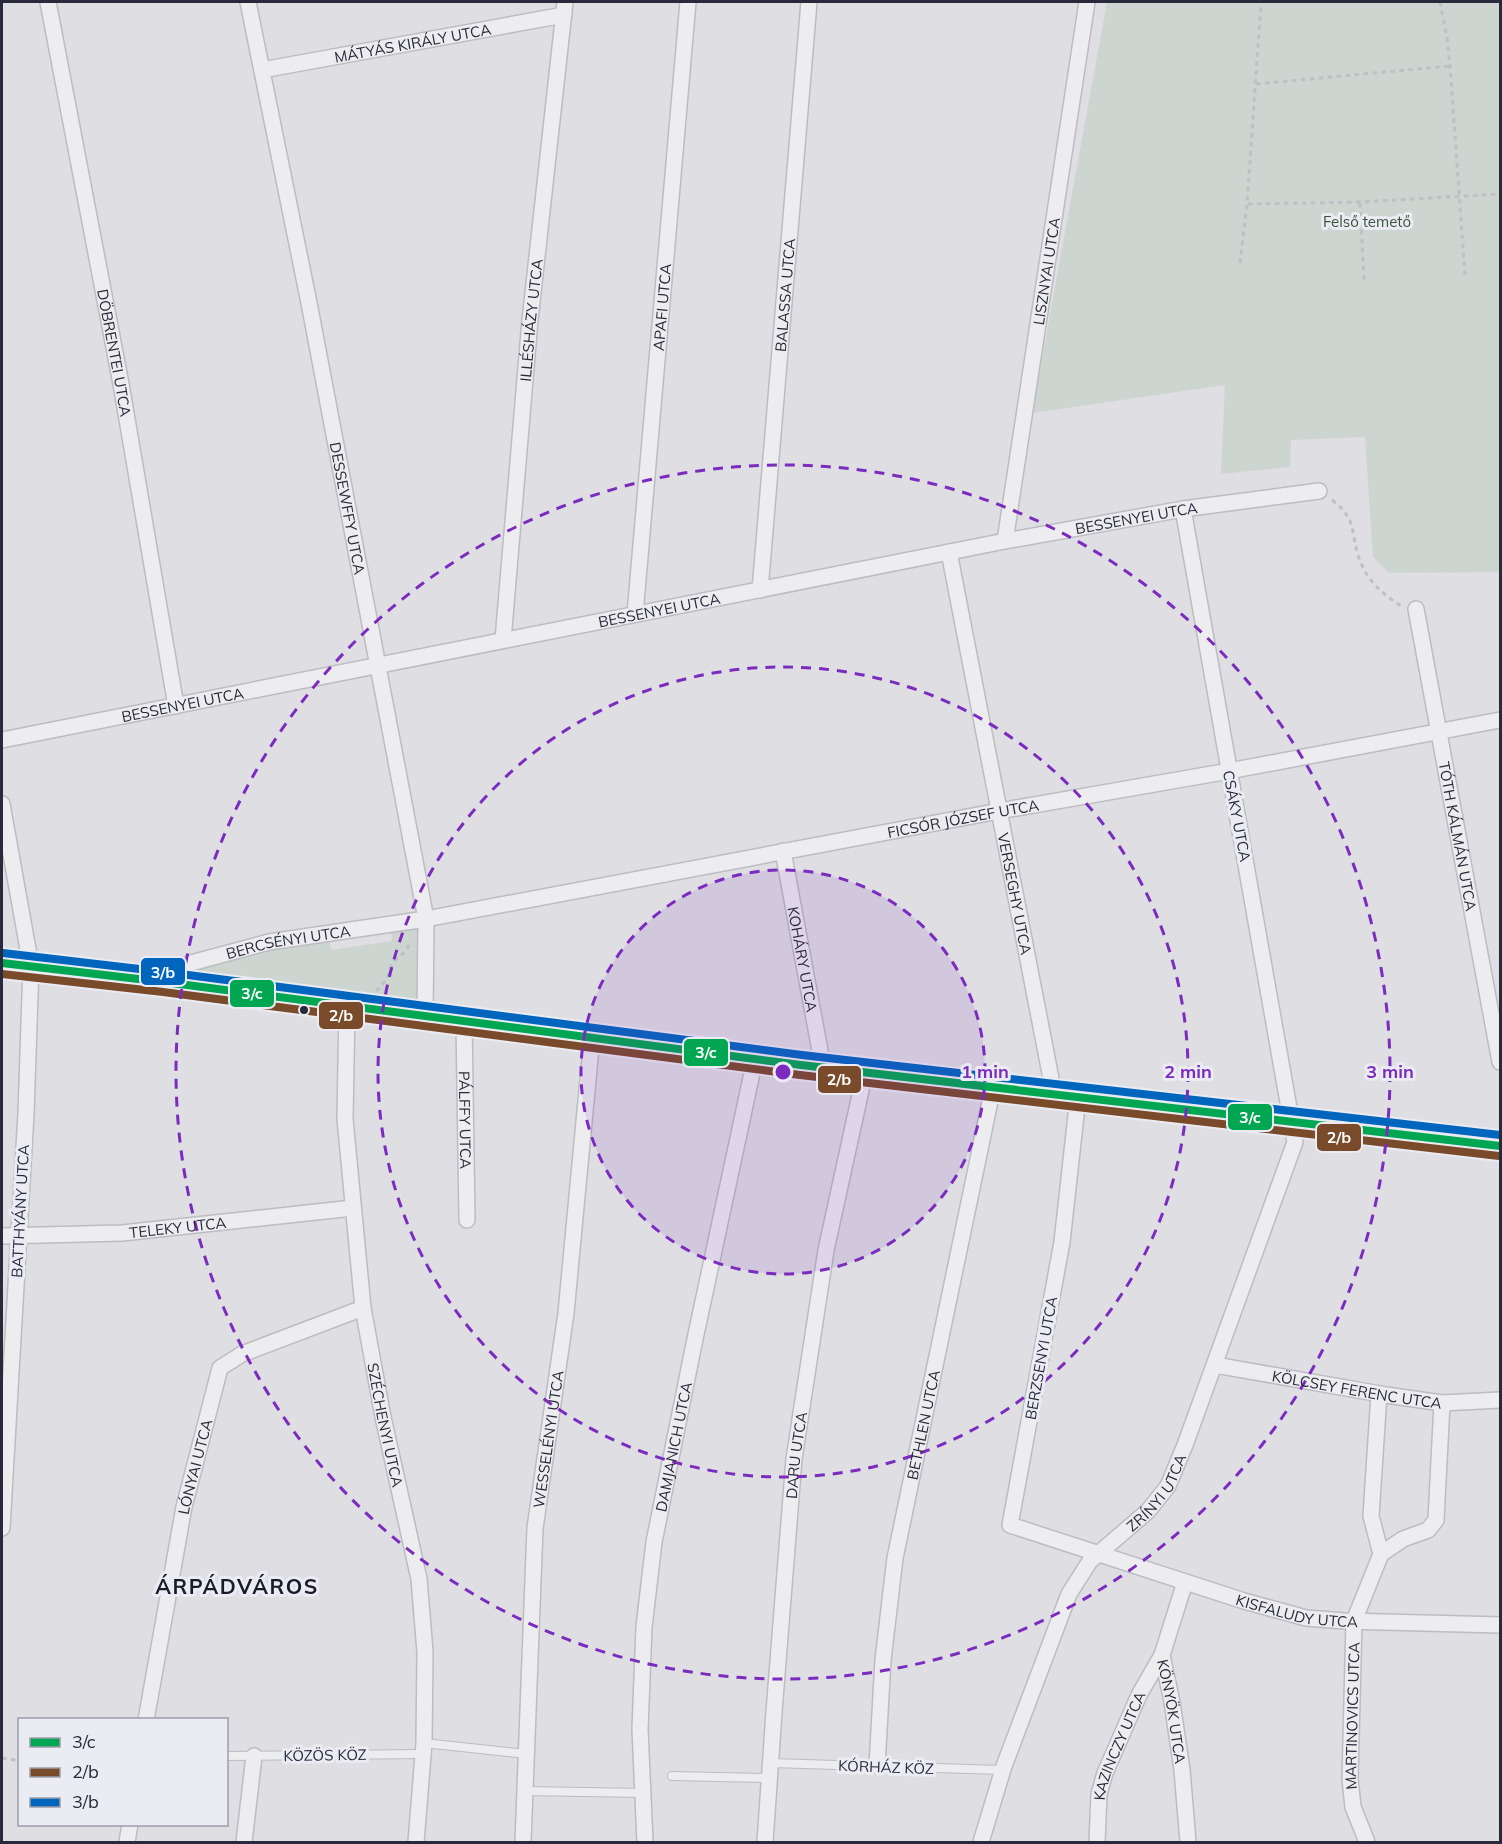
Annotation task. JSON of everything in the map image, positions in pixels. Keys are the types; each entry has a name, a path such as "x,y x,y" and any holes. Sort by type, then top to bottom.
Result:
{"street":[{"name":"DÖBRENTEI UTCA","path":"48,2 121,384 176,706"},
{"name":"DESSEWFFY UTCA","path":"248,2 307,291 378,665 419,920 425,1016"},
{"name":"APAFI UTCA","path":"635,614 688,2"},
{"name":"BALASSA UTCA","path":"760,590 809,2"},
{"name":"LISZNYAI UTCA","path":"1005,541 1087,2"},
{"name":"MÁTYÁS KIRÁLY UTCA","path":"262,70 565,8"},
{"name":"ILLÉSHÁZY UTCA","path":"503,640 530,320 565,8"},
{"name":"BESSENYEI UTCA","path":"2,740 1005,541 1184,509 1319,491"},
{"name":"CSÁKY UTCA","path":"1184,509 1293,1122"},
{"name":"VERSEGHY UTCA","path":"949,552 1054,1094"},
{"name":"TÓTH KÁLMÁN UTCA","path":"1416,609 1500,1062"},
{"name":"FICSÓR JÓZSEF UTCA","path":"419,920 1500,720"},
{"name":"BATTHYÁNY UTCA","path":"2,804 31,966 26,1113 2,1528"},
{"name":"KOHÁRY UTCA","path":"783,851 823,1067"},
{"name":"BERCSÉNYI UTCA","path":"155,981 191,963 268,942 419,920"},
{"path":"2,963 755,1059 1500,1146"},
{"name":"SZÉCHENYI UTCA","path":"347,1006 345,1119 363,1308 383,1417 419,1579 425,1652 423,1749 416,1842"},
{"name":"PÁLFFY UTCA","path":"464,1021 467,1220"},
{"name":"WESSELÉNYI UTCA","path":"523,1842 535,1528 566,1313 592,1038"},
{"name":"DAMJANICH UTCA","path":"645,1842 640,1729 644,1627 654,1542 697,1327 755,1059"},
{"name":"DARU UTCA","path":"765,1842 794,1459 826,1250 865,1072"},
{"name":"BETHLEN UTCA","path":"877,1766 883,1660 895,1558 993,1087"},
{"name":"BERZSENYI UTCA","path":"1078,1097 1062,1242 1010,1525 1100,1553"},
{"name":"ZRÍNYI UTCA","path":"981,1842 1002,1770 1069,1594 1090,1561 1148,1511 1168,1486 1215,1365 1295,1142 1293,1122"},
{"name":"TELEKY UTCA","path":"2,1236 122,1233 353,1209"},
{"name":"LÓNYAI UTCA","path":"146,1718 184,1507 220,1368 242,1354 363,1308"},
{"name":"KÖLCSEY FERENC UTCA","path":"1215,1365 1442,1403 1500,1400"},
{"path":"1379,1394 1371,1516 1381,1554 1403,1539 1428,1530 1436,1520 1442,1403"},
{"name":"KISFALUDY UTCA","path":"1100,1553 1306,1618 1500,1625"},
{"name":"MARTINOVICS UTCA","path":"1367,1842 1353,1807 1350,1779 1354,1621 1381,1554"},
{"name":"KÖNYÖK UTCA","path":"1185,1581 1162,1655 1182,1770 1188,1842"},
{"name":"KAZINCZY UTCA","path":"1097,1842 1099,1794 1105,1773 1139,1695 1162,1655"},
{"path":"244,1842 254,1756"},
{"path":"127,1842 130,1826"}],"lane":[{"path":"423,1749 526,1754"},
{"name":"KÖZÖS KÖZ","path":"228,1756 423,1749"},
{"name":"KÓRHÁZ KÖZ","path":"771,1763 1002,1770"},
{"path":"672,1776 770,1779"},
{"path":"525,1791 643,1792"}],"path":[{"path":"1240,262 1247,204 1262,2"},
{"path":"1440,2 1450,66 1465,276"},
{"path":"1256,84 1450,66"},
{"path":"1247,204 1360,202 1500,194"},
{"path":"1360,202 1364,282"},
{"path":"1319,491 1335,502 1347,515 1354,529 1358,555 1371,582 1383,595 1402,607 1416,609"},
{"path":"374,1009 378,987 387,979 392,963 409,946 419,920"},
{"path":"2,1758 18,1761"}],"green space":[{"name":"Felső temető","path":"1107,2 1500,2 1500,572 1389,573 1373,557 1365,437 1291,440 1290,467 1221,474 1225,385 1032,413"},
{"path":"426,919 424,1016 156,981 174,970 328,933 331,950 392,941 390,925"}],"transit line":[{"name":"3/b","path":"3,953 802,1055 1500,1135"},
{"name":"3/c","path":"2,963 801,1065 1500,1146"},
{"name":"2/b","path":"2,974 163,992 800,1075 1499,1156"}],"district":[{"name":"ÁRPÁDVÁROS","path":"237,1586"}]}
